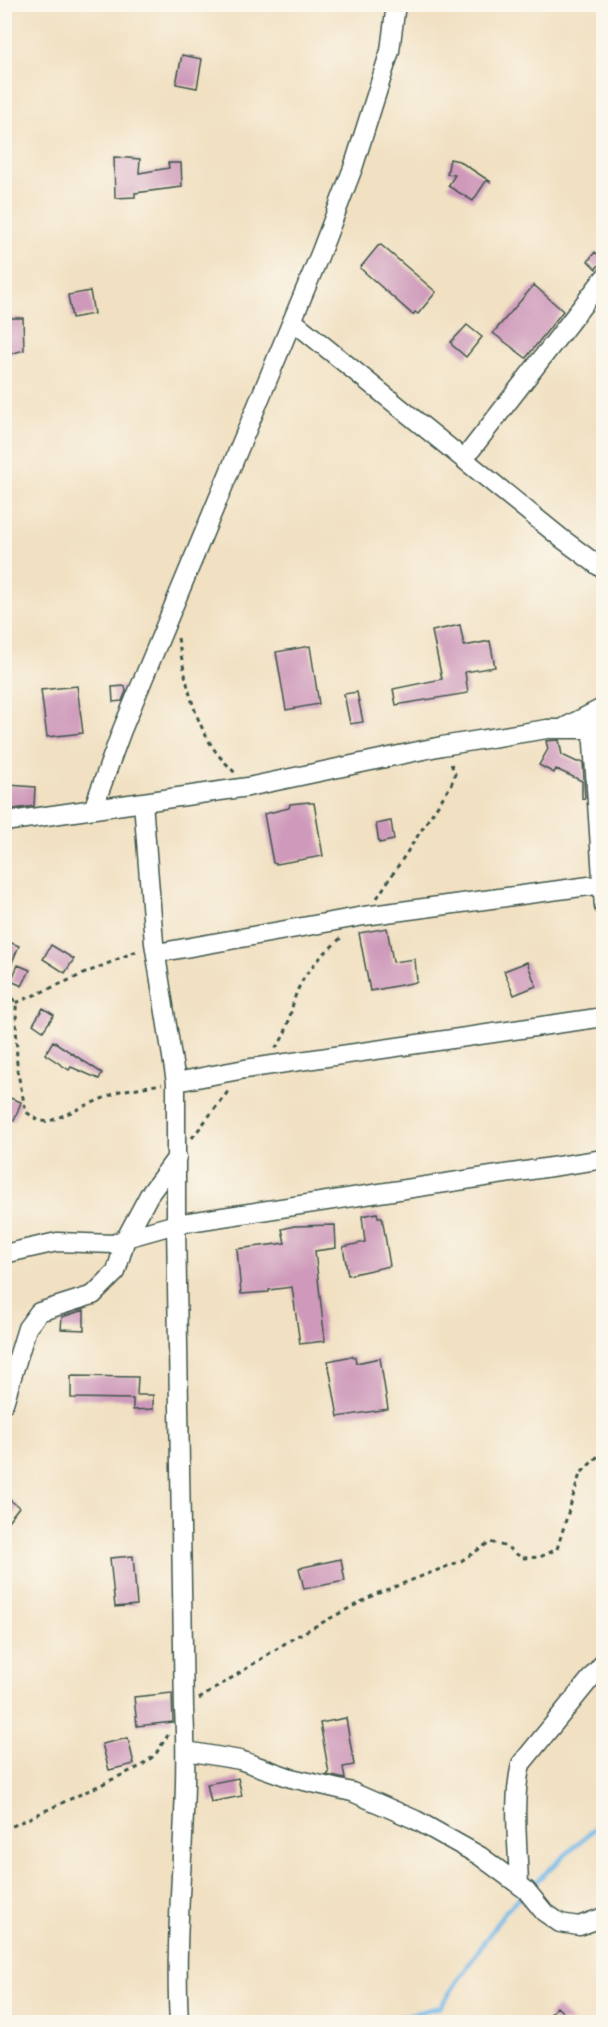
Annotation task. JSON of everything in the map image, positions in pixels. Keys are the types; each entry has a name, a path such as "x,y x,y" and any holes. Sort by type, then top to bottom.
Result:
{"street":[{"path":"93,810 122,730 293,321 353,168 390,51 396,4"},
{"path":"464,459 603,278"},
{"path":"293,321 603,570"},
{"path":"563,728 603,707"},
{"path":"4,822 248,787 442,746 563,728 598,729 603,907"},
{"path":"143,802 156,948 176,1082 176,1224 186,1751 176,1974 179,2022"},
{"path":"156,948 364,916 603,884"},
{"path":"176,1082 245,1069 603,1017"},
{"path":"4,1403 27,1328 39,1312 93,1295 116,1272 126,1238 149,1195 177,1157"},
{"path":"4,1254 57,1242 114,1244 126,1238 176,1224 603,1159"},
{"path":"519,1885 517,1818 518,1777 521,1764 603,1662"},
{"path":"186,1751 240,1760 291,1778 352,1792 416,1820 480,1856 526,1890 544,1912 560,1923 579,1926 603,1917"}],"path":[{"path":"174,609 185,680 197,717 216,752 248,787"},
{"path":"273,1050 281,1043 285,1034 297,989 309,968 364,916 451,785 454,774 453,766 442,746"},
{"path":"16,1003 156,948"},
{"path":"4,981 16,1003 17,1069 26,1112 38,1120 48,1122 120,1092 176,1082"},
{"path":"177,1157 245,1069"},
{"path":"4,1830 141,1766 155,1755 184,1709 296,1637 376,1594 461,1561 490,1542 507,1547 522,1558 540,1557 557,1549 580,1474 603,1449"}],"building":[{"path":"182,55 202,59 197,88 176,84"},
{"path":"114,157 140,159 139,173 169,168 168,163 181,163 182,187 135,193 135,197 115,198"},
{"path":"450,159 459,161 491,182 486,181 473,201 448,186 455,175 447,174"},
{"path":"381,245 436,292 418,314 415,312 413,315 360,268"},
{"path":"595,252 603,259 596,269 588,261"},
{"path":"534,285 563,311 526,358 493,333"},
{"path":"90,291 94,314 72,318 68,295"},
{"path":"4,318 23,318 24,350 4,356"},
{"path":"467,325 482,337 466,357 451,342"},
{"path":"460,625 464,646 490,641 495,667 465,672 468,693 396,705 393,689 442,679 432,631"},
{"path":"310,646 319,704 286,710 276,652"},
{"path":"77,686 83,733 47,737 41,690"},
{"path":"125,686 126,691 122,701 113,702 112,687"},
{"path":"357,692 363,722 350,724 344,694"},
{"path":"559,740 562,755 577,762 583,762 585,798 582,799 582,781 556,769 554,773 539,765 548,749 546,741"},
{"path":"9,785 35,787 34,806 8,810"},
{"path":"314,803 323,856 273,863 264,814 289,808 290,804"},
{"path":"391,821 394,840 379,843 376,824"},
{"path":"387,928 393,962 415,959 417,982 370,991 359,933"},
{"path":"4,940 19,946 5,979 4,979"},
{"path":"51,945 74,959 65,973 43,959"},
{"path":"527,962 536,986 514,995 504,971"},
{"path":"18,965 30,970 22,986 11,981"},
{"path":"43,1008 54,1015 43,1031 33,1024"},
{"path":"53,1041 102,1073 99,1079 71,1067 69,1070 45,1054"},
{"path":"10,1098 21,1102 14,1121 4,1117"},
{"path":"377,1213 378,1217 382,1217 390,1266 348,1275 343,1247 365,1242 362,1216"},
{"path":"335,1225 336,1248 315,1251 325,1341 300,1344 292,1287 269,1290 269,1292 241,1294 237,1249 285,1243 282,1229 294,1226"},
{"path":"84,1310 84,1330 61,1329 62,1317"},
{"path":"355,1357 356,1363 380,1358 388,1409 338,1417 328,1361"},
{"path":"71,1376 138,1377 137,1395 153,1395 153,1409 133,1410 133,1399 71,1398"},
{"path":"9,1499 19,1507 4,1526 4,1506"},
{"path":"133,1556 137,1605 115,1607 110,1558"},
{"path":"341,1559 345,1581 304,1589 299,1568"},
{"path":"172,1693 173,1722 137,1726 134,1697"},
{"path":"346,1718 354,1765 343,1767 345,1779 327,1775 329,1773 320,1723"},
{"path":"128,1738 134,1764 109,1770 102,1744"},
{"path":"238,1778 242,1796 211,1802 207,1784"},
{"path":"557,2007 573,2022 555,2022 548,2016"}],"waterway":[{"path":"530,1887 604,1820"},
{"path":"379,2022 440,2007 503,1914 524,1893"}]}
